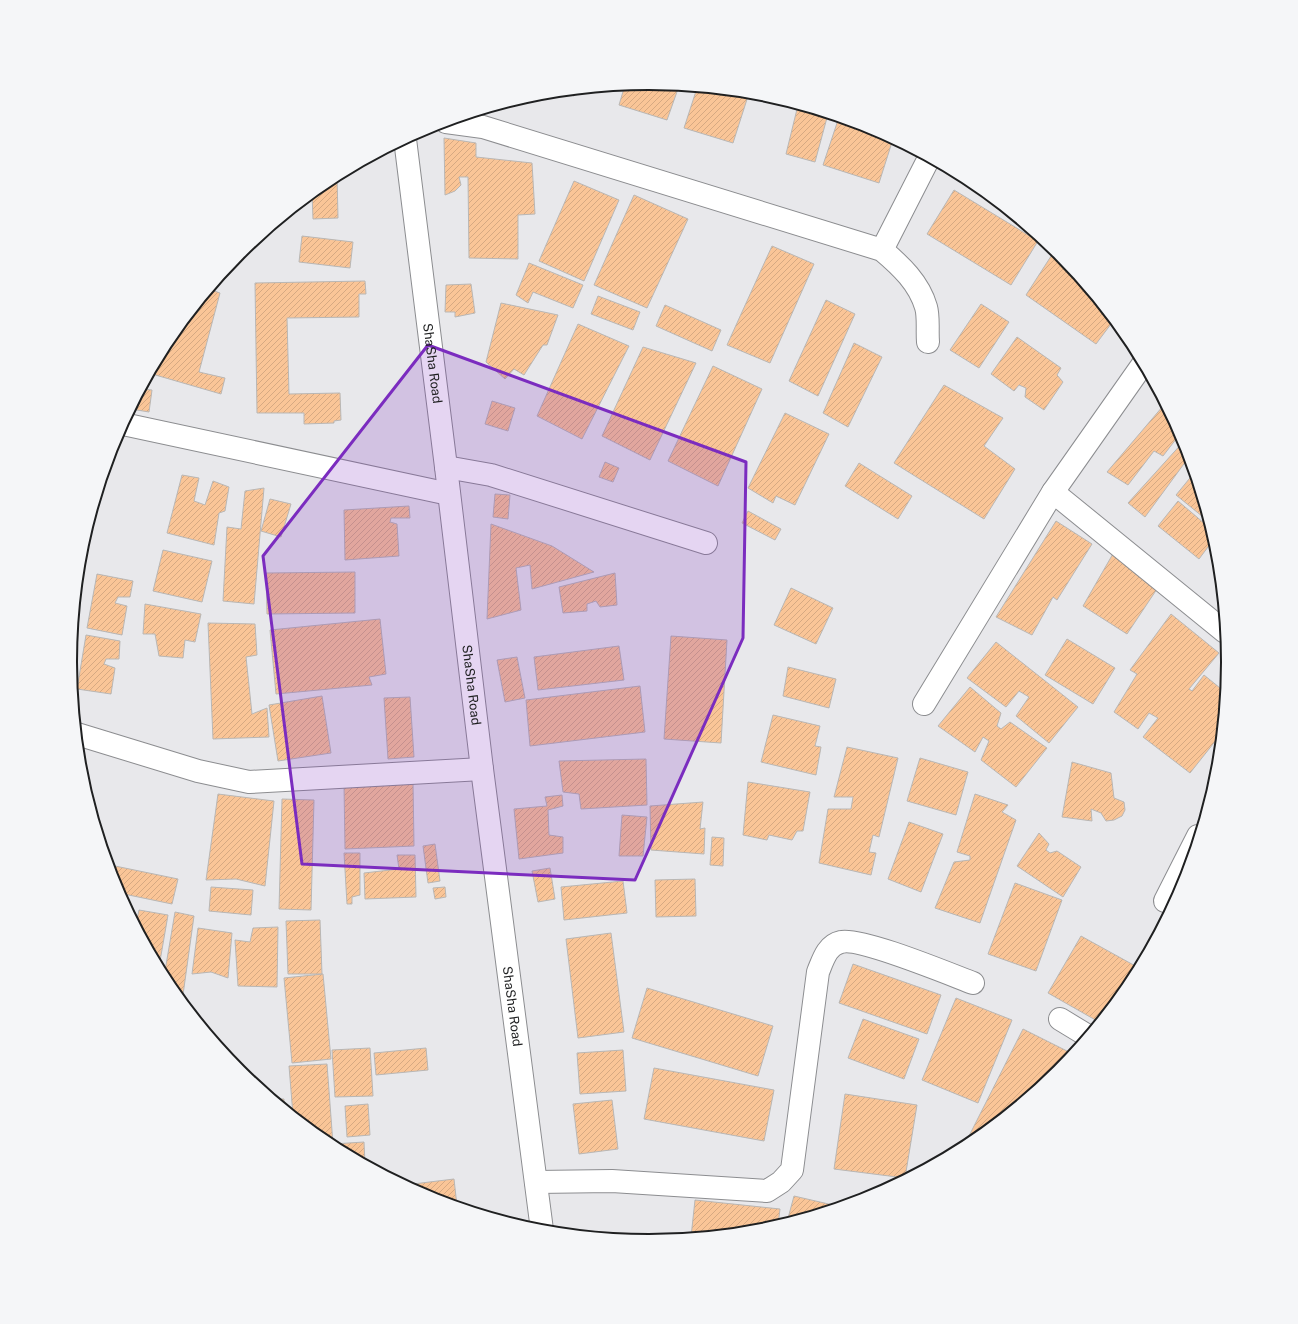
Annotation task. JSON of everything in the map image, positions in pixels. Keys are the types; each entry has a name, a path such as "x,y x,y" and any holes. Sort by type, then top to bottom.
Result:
{"street":[{"path":"456,123 483,127 882,250 902,267 918,288 926,308 928,342"},
{"name":"ShaSha Road","path":"402,146 446,467 482,769 541,1224"},
{"path":"882,250 927,162"},
{"path":"924,704 1053,492 1140,369"},
{"path":"129,425 449,494"},
{"path":"446,467 491,475 706,543"},
{"path":"1053,492 1220,628"},
{"path":"82,736 198,772 249,782 482,769"},
{"path":"1165,901 1184,864"},
{"path":"536,1182 612,1181 766,1191 781,1182 792,1170 818,972 826,951 841,942 861,943 973,983"},
{"path":"1060,1020 1084,1033"}],"highlighted area":[{"path":"428,345 746,462 743,638 635,880 302,864 263,556"}],"building":[{"path":"623,91 677,91 667,120 619,105"},
{"path":"696,92 747,99 733,143 684,128"},
{"path":"797,109 827,118 815,162 786,154"},
{"path":"837,122 891,144 879,183 823,165"},
{"path":"444,138 476,143 476,157 532,163 535,214 518,215 518,259 469,258 468,177 459,177 461,185 455,191 445,195"},
{"path":"574,181 619,200 584,281 539,261"},
{"path":"337,182 338,218 313,219 312,200"},
{"path":"954,190 1031,237 1037,243 1011,285 927,234"},
{"path":"634,195 688,219 647,308 594,285"},
{"path":"302,236 353,242 350,268 299,262"},
{"path":"772,246 814,264 770,363 727,345"},
{"path":"1051,256 1079,285 1111,324 1096,344 1026,295"},
{"path":"529,263 583,285 573,308 533,292 528,303 516,295"},
{"path":"365,281 366,294 359,294 359,317 287,318 289,394 340,393 341,420 334,421 334,423 304,424 304,413 257,413 255,283"},
{"path":"471,284 475,313 455,317 455,312 445,312 446,285"},
{"path":"214,291 220,293 199,372 225,378 221,394 155,375 173,344"},
{"path":"598,296 640,312 633,330 591,314"},
{"path":"826,300 855,314 818,396 789,381"},
{"path":"501,303 558,315 547,345 543,345 524,375 514,369 505,379 486,362"},
{"path":"981,304 1009,322 979,368 950,350"},
{"path":"665,305 721,330 712,351 656,326"},
{"path":"578,324 629,346 582,439 537,416"},
{"path":"1017,337 1061,368 1057,375 1063,382 1044,410 1025,397 1026,388 1019,385 1014,391 991,374"},
{"path":"854,343 882,357 848,427 823,413"},
{"path":"643,347 696,363 650,460 602,436"},
{"path":"713,366 762,389 718,486 668,461"},
{"path":"944,385 1003,418 984,446 1015,469 984,519 894,463"},
{"path":"147,389 152,390 149,412 136,410"},
{"path":"492,401 515,408 508,431 485,424"},
{"path":"1161,408 1176,440 1163,456 1154,451 1128,485 1107,472"},
{"path":"785,413 829,434 795,505 776,496 773,503 748,488"},
{"path":"1179,447 1185,463 1145,517 1128,503"},
{"path":"605,462 619,468 613,482 599,477"},
{"path":"859,463 912,496 898,519 845,486"},
{"path":"182,475 199,478 194,501 205,505 213,481 229,487 225,511 219,513 214,545 167,533"},
{"path":"1191,477 1203,517 1176,495"},
{"path":"264,488 254,604 223,601 227,527 241,529 245,491"},
{"path":"495,494 510,495 508,519 493,517"},
{"path":"270,499 291,504 281,537 261,531"},
{"path":"1178,501 1204,523 1209,546 1199,559 1158,526"},
{"path":"409,506 410,518 391,518 390,522 397,524 399,556 345,560 344,510"},
{"path":"748,511 781,529 775,540 742,523"},
{"path":"1056,521 1092,544 1057,600 1053,597 1032,635 996,617"},
{"path":"491,524 552,546 594,572 532,589 530,565 516,568 521,610 487,619"},
{"path":"1118,545 1161,583 1127,634 1083,606"},
{"path":"163,550 212,561 202,602 153,591"},
{"path":"355,572 355,613 267,614 266,573"},
{"path":"615,573 617,605 600,607 596,601 587,604 587,611 563,613 559,587"},
{"path":"97,574 133,581 130,597 118,597 115,603 127,606 122,635 87,628"},
{"path":"791,588 833,608 816,644 774,625"},
{"path":"145,604 201,614 195,642 185,640 183,658 159,656 155,634 143,634"},
{"path":"1171,614 1219,653 1189,689 1192,691 1204,675 1220,688 1215,741 1190,773 1143,737 1158,718 1149,713 1138,729 1114,712 1137,674 1130,670"},
{"path":"380,619 386,674 369,677 372,685 276,694 270,630"},
{"path":"208,623 255,624 257,655 246,657 252,714 267,708 269,737 213,739"},
{"path":"86,635 120,641 119,659 106,659 104,664 115,668 111,694 78,689"},
{"path":"671,636 727,640 721,743 664,739"},
{"path":"1067,639 1115,668 1093,704 1045,675"},
{"path":"996,642 1078,707 1049,743 1016,716 1029,697 1019,691 1006,707 967,678"},
{"path":"619,646 624,680 538,690 534,657"},
{"path":"517,657 525,698 505,702 497,660"},
{"path":"788,667 836,679 829,708 783,696"},
{"path":"640,686 645,732 530,746 526,700"},
{"path":"970,687 1001,713 997,726 1001,729 1010,722 1047,748 1016,787 981,760 989,741 983,737 975,752 938,726"},
{"path":"322,696 331,753 278,761 269,705"},
{"path":"410,697 414,757 388,759 384,698"},
{"path":"773,715 820,726 815,746 821,747 816,775 761,762"},
{"path":"847,747 898,758 879,837 873,835 869,852 876,853 871,875 819,863 828,809 851,809 853,797 834,797"},
{"path":"920,758 968,772 956,815 907,801"},
{"path":"646,759 647,805 581,809 579,794 563,792 559,761"},
{"path":"1072,762 1111,773 1114,798 1124,802 1125,810 1122,816 1114,820 1106,821 1101,813 1091,809 1092,821 1062,817"},
{"path":"748,782 810,792 803,831 797,831 792,840 769,835 767,840 743,835"},
{"path":"413,783 414,846 345,849 344,785"},
{"path":"218,794 274,801 265,886 236,879 206,880"},
{"path":"975,794 1008,805 1002,812 1016,820 980,923 935,908 954,862 970,860 970,856 957,852"},
{"path":"562,795 563,806 548,810 549,835 563,837 563,853 519,859 514,809 547,806 545,797"},
{"path":"282,799 314,800 311,910 279,909"},
{"path":"703,802 700,829 705,828 704,854 651,850 650,806"},
{"path":"622,815 647,817 643,856 619,856"},
{"path":"909,822 943,834 921,892 888,879"},
{"path":"1039,833 1049,844 1046,850 1050,853 1057,851 1081,867 1063,897 1017,866"},
{"path":"712,837 724,838 723,866 710,865"},
{"path":"435,844 440,881 428,883 423,846"},
{"path":"344,853 360,853 360,895 352,897 352,904 347,904"},
{"path":"397,855 415,855 416,897 365,899 364,873 399,869"},
{"path":"115,866 178,879 172,904 127,895"},
{"path":"550,868 555,899 538,902 532,871"},
{"path":"695,879 696,916 656,917 655,880"},
{"path":"623,881 627,913 564,920 561,887"},
{"path":"1015,883 1062,900 1036,971 988,954"},
{"path":"211,887 253,890 251,915 209,911"},
{"path":"445,887 446,897 435,899 433,888"},
{"path":"139,910 168,915 160,959 154,948 137,918"},
{"path":"175,912 194,916 183,994 166,968"},
{"path":"320,920 322,974 288,974 286,921"},
{"path":"278,927 277,987 238,986 235,940 250,942 253,928"},
{"path":"198,928 232,933 228,978 211,972 192,974"},
{"path":"611,933 624,1032 578,1038 566,939"},
{"path":"1081,936 1134,965 1125,980 1095,1020 1048,993"},
{"path":"853,964 941,995 927,1034 839,1003"},
{"path":"323,974 331,1059 292,1063 284,978"},
{"path":"647,988 773,1026 758,1076 632,1038"},
{"path":"956,998 1012,1020 978,1103 922,1080"},
{"path":"863,1019 919,1039 904,1079 848,1058"},
{"path":"1023,1029 1067,1051 1026,1092 997,1116 969,1136"},
{"path":"370,1048 373,1096 335,1097 332,1050"},
{"path":"426,1048 428,1070 376,1075 374,1053"},
{"path":"623,1050 626,1091 580,1094 577,1053"},
{"path":"327,1064 333,1139 293,1109 289,1066"},
{"path":"654,1068 774,1090 764,1141 644,1119"},
{"path":"845,1094 917,1105 906,1173 897,1177 834,1169"},
{"path":"612,1100 618,1149 579,1154 573,1104"},
{"path":"368,1104 370,1135 347,1137 345,1106"},
{"path":"364,1142 365,1158 340,1144"},
{"path":"454,1179 456,1201 430,1190 416,1184"},
{"path":"794,1196 831,1205 797,1215 788,1217"},
{"path":"695,1200 780,1209 779,1219 724,1229 691,1232"}]}
